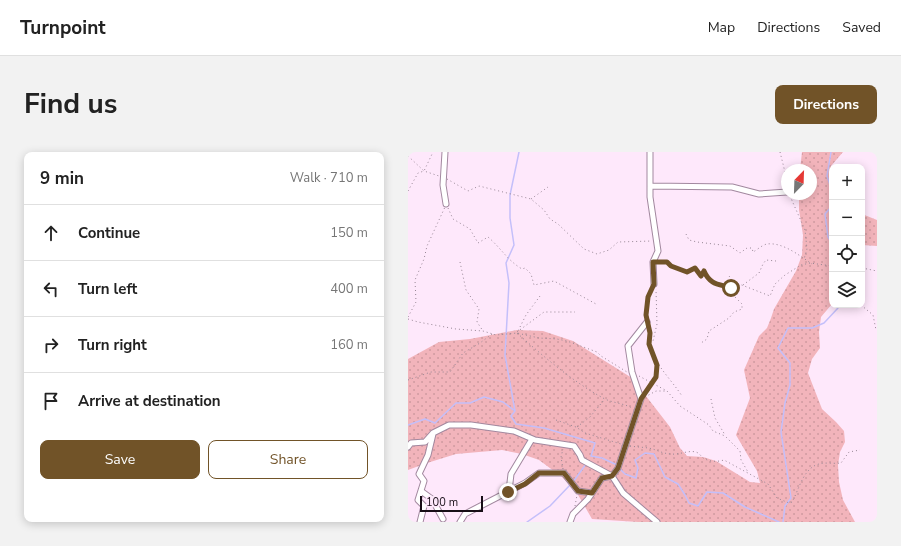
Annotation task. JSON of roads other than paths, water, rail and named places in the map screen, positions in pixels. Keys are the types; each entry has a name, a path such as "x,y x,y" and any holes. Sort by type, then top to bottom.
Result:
{"street":[{"path":"445,152 443,185 446,204"},
{"path":"650,152 650,197 658,251 653,262 654,284"},
{"path":"650,186 732,187 759,194 781,193"},
{"path":"570,522 573,514 592,493 602,478 612,476 618,468 641,399 632,372 628,346 647,322"},
{"path":"408,446 411,443 425,442 433,433 449,425 471,425 514,431 532,439 574,446 580,454 582,460 612,476 623,493 657,522"},
{"path":"420,522 424,506 418,500 424,481 420,474 428,455 433,433"},
{"path":"509,491 511,474 532,439"},
{"path":"460,522 465,514 525,484 539,473 564,473 578,491 592,493"},
{"path":"421,491 432,500 443,519"}],"waterway":[{"path":"515,411 505,355 509,283 506,263 514,245 510,218 510,195 519,152"},
{"path":"829,164 831,152"},
{"path":"829,164 827,176 829,182"},
{"path":"829,209 825,214 829,239"},
{"path":"783,522 785,506 791,498 781,432 785,403 790,385 790,363 778,348 788,328 812,328 824,323 838,308"},
{"path":"408,425 425,419 435,423 456,403 470,403 484,397 503,402 515,411 511,416 516,424 544,428 595,443 591,456 602,458 617,465"},
{"path":"619,468 625,474 636,478 638,468 635,460 645,453 654,454 665,477 678,484 689,503 698,506 707,492 723,493 745,507 779,522"},
{"path":"573,482 586,464"},
{"path":"527,522 550,506 570,485"}]}
